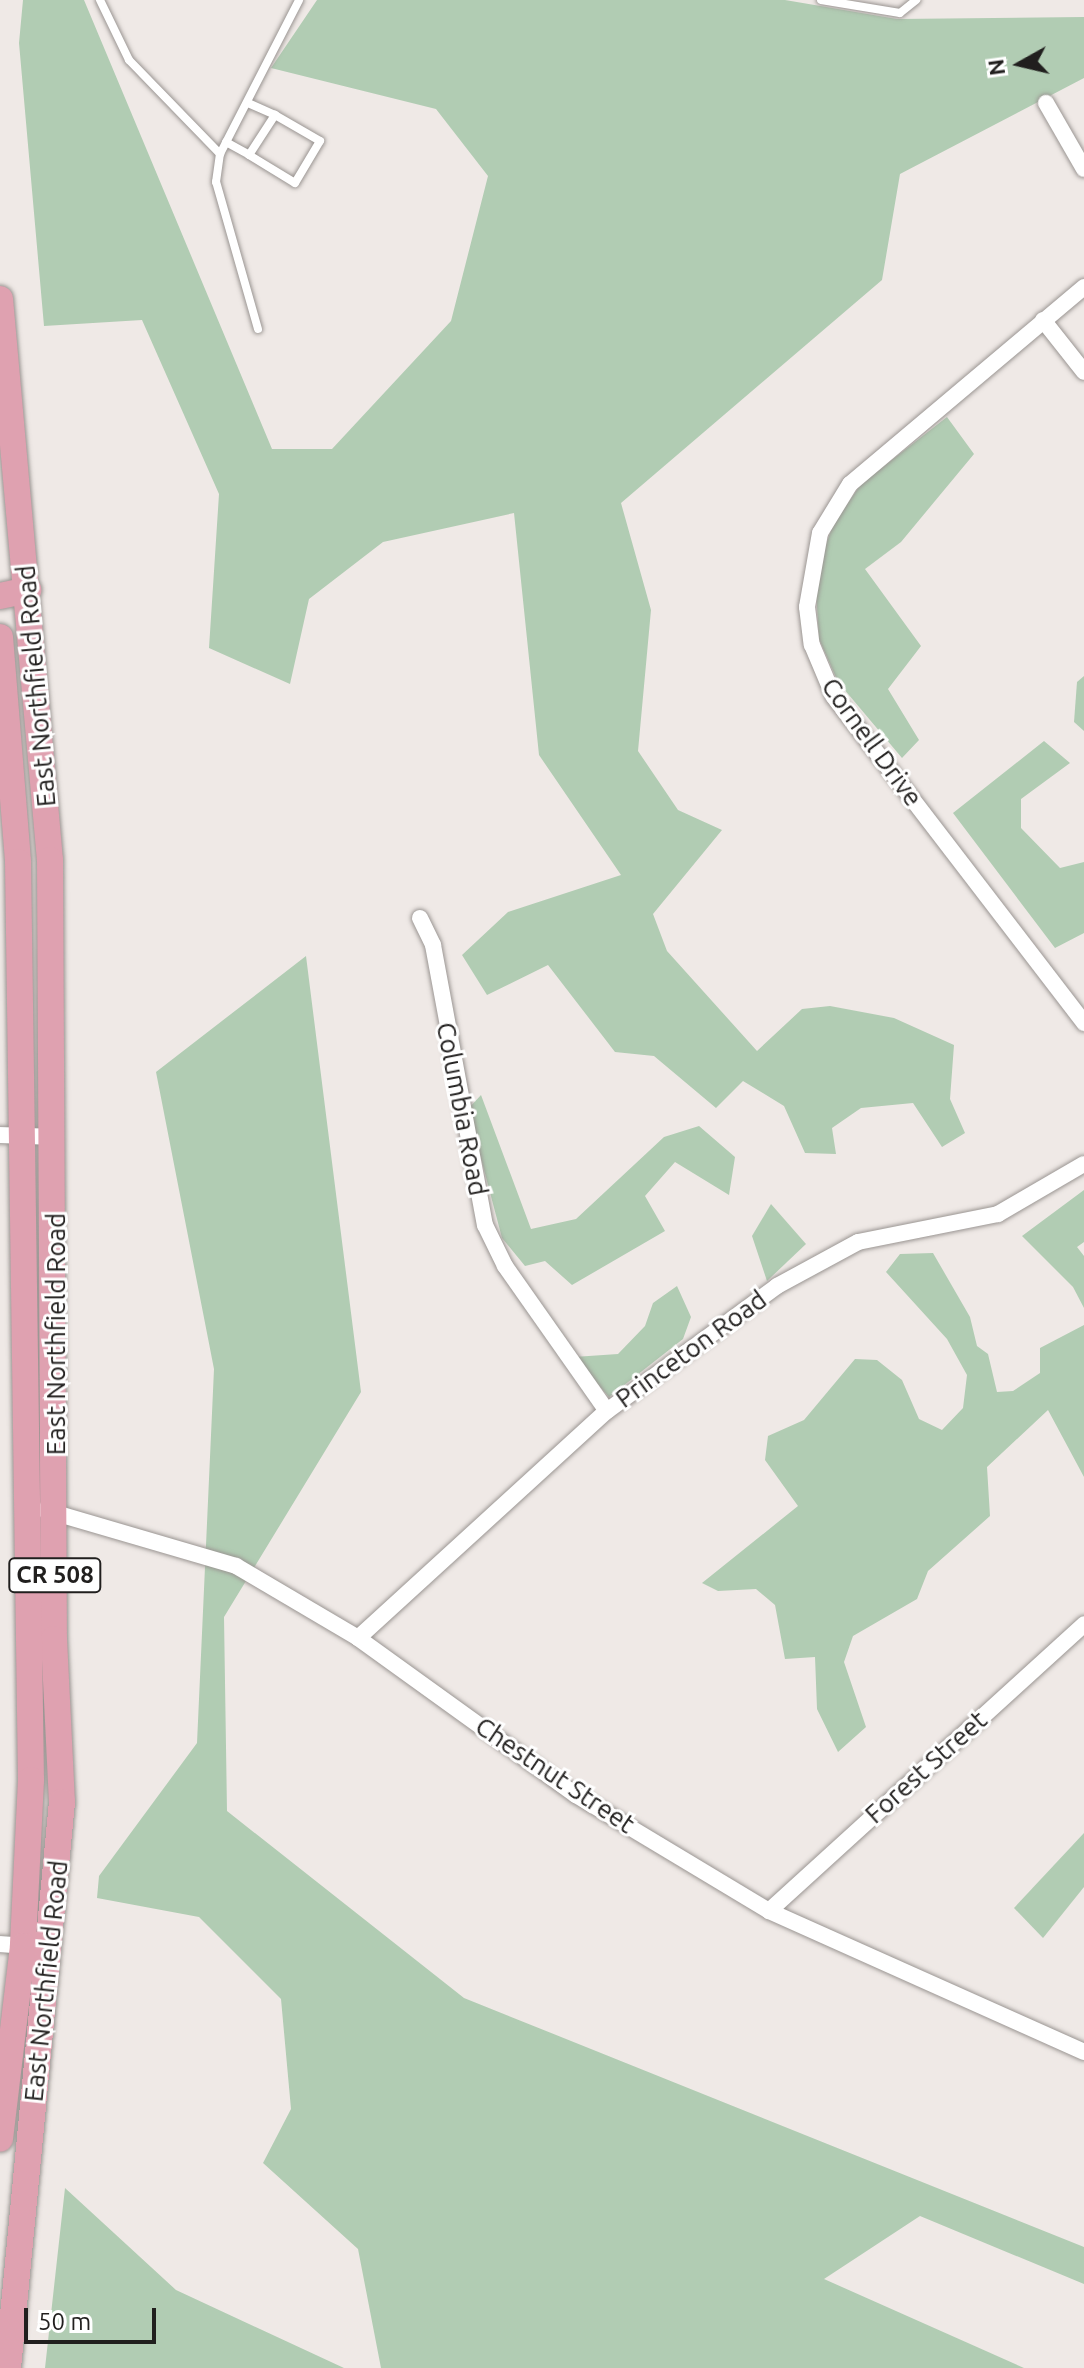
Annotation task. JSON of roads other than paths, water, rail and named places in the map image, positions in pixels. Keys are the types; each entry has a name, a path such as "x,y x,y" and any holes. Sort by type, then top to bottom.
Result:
{"main road":[{"name":"East Northfield Road","path":"1,312 50,860 55,1137 55,1511 62,1802 52,1947 8,2368"},
{"path":"0,596 28,590"},
{"name":"East Northfield Road","path":"0,637 18,862 12,1136 28,1508 31,1780 12,1945 1,2127"},
{"path":"18,862 50,860"},
{"path":"1,2127 33,2117"}],"street":[{"path":"1046,103 1084,169"},
{"name":"Cornell Drive","path":"1084,287 850,484 820,533 807,607 812,645 834,697 1084,1023"},
{"path":"1043,320 1084,372"},
{"name":"Columbia Road","path":"420,918 433,945 485,1225 505,1266 607,1411"},
{"path":"12,1136 55,1137"},
{"name":"Princeton Road","path":"358,1638 607,1411 777,1286 858,1242 998,1214 1084,1164"},
{"name":"Chestnut Street","path":"28,1508 55,1511 209,1553 358,1638 576,1795 769,1911 1084,2052"},
{"name":"Forest Street","path":"769,1911 1084,1624"},
{"path":"12,1945 52,1947"}],"lane":[{"path":"100,0 129,60 220,154"},
{"path":"258,329 225,227 216,182 220,154 299,0"},
{"path":"821,0 900,13 916,0"},
{"path":"226,142 295,183 320,141 248,103"},
{"path":"249,155 275,115"}]}
